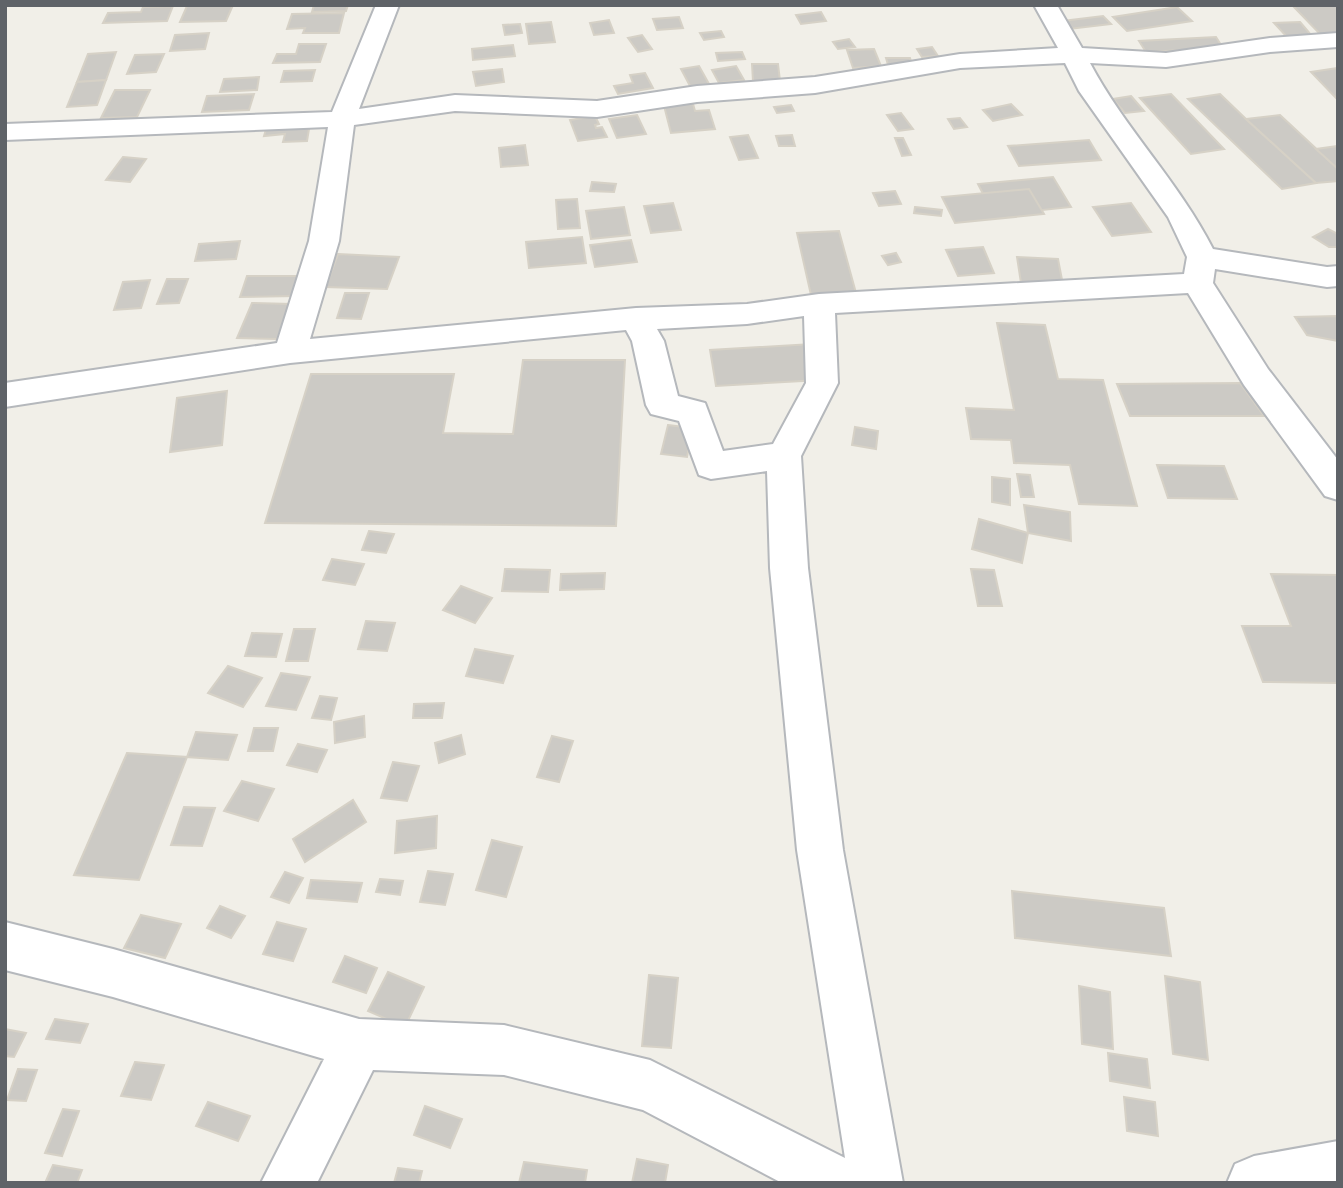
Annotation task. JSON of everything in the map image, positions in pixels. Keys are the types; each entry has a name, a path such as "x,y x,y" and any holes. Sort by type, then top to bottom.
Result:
{"street":[{"path":"290,352 324,241 342,119 388,5"},
{"path":"1045,5 1092,90 1182,216 1200,270 1256,377 1338,485"},
{"path":"5,132 342,119 455,103 597,109 697,94 815,85 960,61 1073,55 1166,60 1270,45 1338,40"},
{"path":"5,395 290,352 636,319 747,314 819,304 1200,270 1338,276"},
{"path":"819,304 822,383 784,456 789,568 820,850 844,1182"},
{"path":"636,319 648,341 663,405 693,412 711,466 784,456"},
{"path":"5,946 113,972 359,1044 504,1050 650,1086 844,1182"},
{"path":"288,1183 359,1044"},
{"path":"1254,1183 1338,1168"}],"building":[{"path":"233,5 226,21 180,22 187,6"},
{"path":"314,5 348,5 346,11 312,12"},
{"path":"1292,5 1338,5 1338,33 1320,34"},
{"path":"173,6 167,21 103,23 108,13 141,12 143,7"},
{"path":"1177,7 1192,21 1127,31 1113,17"},
{"path":"821,12 826,21 801,24 796,15"},
{"path":"344,13 339,33 303,33 305,28 287,29 292,14"},
{"path":"1103,16 1111,24 1069,29 1062,21"},
{"path":"679,17 683,28 657,30 653,19"},
{"path":"609,20 614,33 594,35 590,23"},
{"path":"551,22 555,42 529,44 526,24"},
{"path":"1300,22 1312,36 1287,37 1274,23"},
{"path":"520,24 522,33 505,35 503,25"},
{"path":"721,31 724,37 704,40 700,33"},
{"path":"209,33 205,49 170,51 175,35"},
{"path":"642,35 652,49 638,52 628,38"},
{"path":"1216,37 1223,48 1146,52 1139,41"},
{"path":"849,39 855,47 838,49 833,42"},
{"path":"299,44 326,44 320,62 273,63 277,54 296,54"},
{"path":"513,45 515,56 473,60 472,49"},
{"path":"932,47 938,56 922,57 917,49"},
{"path":"874,49 881,66 853,68 847,50"},
{"path":"116,52 106,80 77,82 88,54"},
{"path":"742,52 745,59 718,61 716,53"},
{"path":"164,54 156,72 127,74 135,55"},
{"path":"886,58 910,58 913,68 889,68"},
{"path":"752,64 778,64 780,81 753,81"},
{"path":"699,66 709,84 690,86 681,69"},
{"path":"736,66 744,80 719,83 712,70"},
{"path":"1338,68 1338,100 1311,72"},
{"path":"502,69 504,82 476,86 473,72"},
{"path":"315,70 312,81 281,82 284,71"},
{"path":"645,73 653,88 618,94 614,86 633,83 630,75"},
{"path":"259,77 257,90 220,92 224,79"},
{"path":"106,80 97,105 67,107 77,82"},
{"path":"115,90 150,90 137,117 101,118"},
{"path":"254,94 249,110 202,112 207,96"},
{"path":"1171,94 1224,149 1191,154 1140,98"},
{"path":"1220,94 1316,183 1282,189 1188,99"},
{"path":"1131,96 1144,111 1125,113 1113,99"},
{"path":"692,100 695,111 709,110 715,129 671,133 663,102"},
{"path":"1011,104 1022,115 993,121 983,110"},
{"path":"791,105 794,111 777,113 774,107"},
{"path":"901,113 913,129 898,131 887,115"},
{"path":"637,115 646,134 617,138 609,119"},
{"path":"1280,115 1338,169 1338,181 1316,183 1246,119"},
{"path":"595,116 599,124 595,125 596,128 602,127 607,137 578,141 570,120"},
{"path":"960,118 967,127 954,129 948,119"},
{"path":"310,123 307,141 283,142 285,134 264,136 267,126"},
{"path":"748,135 758,158 739,160 730,137"},
{"path":"792,135 795,146 779,146 776,136"},
{"path":"895,138 903,138 911,155 902,156"},
{"path":"1089,140 1101,160 1019,166 1008,146"},
{"path":"525,145 528,165 501,167 499,148"},
{"path":"1338,146 1338,169 1316,149"},
{"path":"123,157 146,159 130,182 106,180"},
{"path":"1053,177 1071,207 994,215 978,184"},
{"path":"592,182 616,184 614,192 590,191"},
{"path":"1029,189 1044,214 955,223 942,197"},
{"path":"895,191 901,204 879,206 873,193"},
{"path":"577,199 580,228 558,229 556,200"},
{"path":"673,203 681,230 651,233 644,206"},
{"path":"1131,203 1151,232 1112,236 1093,207"},
{"path":"624,207 630,235 591,239 586,211"},
{"path":"915,207 942,210 941,216 914,213"},
{"path":"1328,229 1338,234 1338,247 1329,247 1313,237"},
{"path":"839,231 856,293 811,295 797,233"},
{"path":"582,237 586,263 529,268 526,242"},
{"path":"631,240 637,262 595,267 590,245"},
{"path":"240,241 236,259 195,261 199,244"},
{"path":"983,247 994,273 958,276 946,250"},
{"path":"896,253 901,262 888,265 882,256"},
{"path":"338,254 399,257 387,289 326,287"},
{"path":"1017,257 1058,259 1063,285 1021,283"},
{"path":"247,276 303,276 296,296 240,297"},
{"path":"167,279 188,279 179,303 157,304"},
{"path":"150,280 141,308 114,310 123,282"},
{"path":"345,293 369,293 361,319 337,318"},
{"path":"252,303 291,304 277,339 237,338"},
{"path":"1337,316 1338,341 1307,335 1295,317"},
{"path":"997,323 1045,325 1058,379 1103,380 1137,506 1079,504 1070,465 1014,463 1011,440 971,439 966,408 1014,410"},
{"path":"812,344 820,380 716,386 710,350"},
{"path":"523,360 625,360 616,526 265,523 311,374 454,374 443,433 513,434"},
{"path":"1240,383 1264,416 1130,416 1117,384"},
{"path":"227,391 222,445 170,452 177,398"},
{"path":"668,425 693,428 687,457 661,454"},
{"path":"855,427 878,431 876,449 852,445"},
{"path":"1157,465 1224,466 1237,499 1168,498"},
{"path":"1017,474 1030,475 1034,497 1021,497"},
{"path":"992,477 1010,479 1010,505 992,502"},
{"path":"1024,505 1070,512 1071,541 1028,533"},
{"path":"979,519 1028,533 1022,563 972,549"},
{"path":"369,531 394,534 386,553 362,550"},
{"path":"332,559 364,564 355,585 323,580"},
{"path":"505,569 550,570 548,592 502,591"},
{"path":"971,569 994,570 1002,606 978,606"},
{"path":"605,573 604,589 560,590 561,574"},
{"path":"1271,574 1338,575 1338,683 1263,682 1242,626 1291,626"},
{"path":"461,586 492,598 475,623 443,610"},
{"path":"366,621 395,623 387,651 358,649"},
{"path":"294,629 315,629 308,661 286,661"},
{"path":"252,633 282,634 276,657 245,656"},
{"path":"475,649 513,656 503,683 466,676"},
{"path":"228,666 262,678 243,707 208,693"},
{"path":"281,673 310,677 296,710 266,706"},
{"path":"320,696 337,698 331,720 312,718"},
{"path":"444,703 442,718 413,718 414,704"},
{"path":"364,716 365,737 335,743 334,722"},
{"path":"254,728 278,728 273,751 248,751"},
{"path":"196,732 237,735 228,760 187,757"},
{"path":"461,735 465,754 439,763 435,743"},
{"path":"552,736 573,741 559,782 537,777"},
{"path":"298,744 327,750 317,772 287,765"},
{"path":"127,753 187,757 139,880 74,875"},
{"path":"393,762 419,766 407,801 381,798"},
{"path":"242,781 274,789 258,821 224,811"},
{"path":"353,800 366,822 305,862 293,839"},
{"path":"184,807 215,808 202,846 171,845"},
{"path":"437,816 436,848 395,853 397,821"},
{"path":"492,840 522,847 506,897 476,890"},
{"path":"428,871 453,874 445,905 420,902"},
{"path":"285,872 303,878 289,903 271,897"},
{"path":"380,879 403,881 400,895 376,892"},
{"path":"311,880 362,883 357,902 307,898"},
{"path":"1012,891 1164,908 1171,956 1015,938"},
{"path":"220,906 245,916 231,938 207,928"},
{"path":"141,915 181,924 165,958 124,948"},
{"path":"277,922 306,929 293,961 263,954"},
{"path":"345,956 377,968 366,993 333,982"},
{"path":"388,972 424,987 405,1027 368,1011"},
{"path":"649,975 678,978 671,1048 642,1046"},
{"path":"1165,976 1200,982 1208,1060 1173,1054"},
{"path":"1079,986 1110,992 1113,1049 1082,1044"},
{"path":"55,1019 88,1024 80,1043 46,1039"},
{"path":"5,1029 26,1033 14,1057 5,1056"},
{"path":"1108,1053 1147,1059 1150,1088 1110,1081"},
{"path":"135,1062 164,1065 151,1100 121,1096"},
{"path":"18,1069 37,1070 26,1101 7,1100"},
{"path":"1124,1097 1155,1102 1158,1136 1127,1131"},
{"path":"208,1102 250,1116 238,1141 196,1126"},
{"path":"425,1106 462,1119 450,1148 414,1135"},
{"path":"63,1109 79,1111 62,1156 45,1153"},
{"path":"637,1159 668,1165 665,1183 632,1183"},
{"path":"524,1162 587,1170 585,1183 519,1183"},
{"path":"53,1165 82,1170 77,1183 45,1183"},
{"path":"398,1168 422,1171 419,1183 394,1183"}]}
